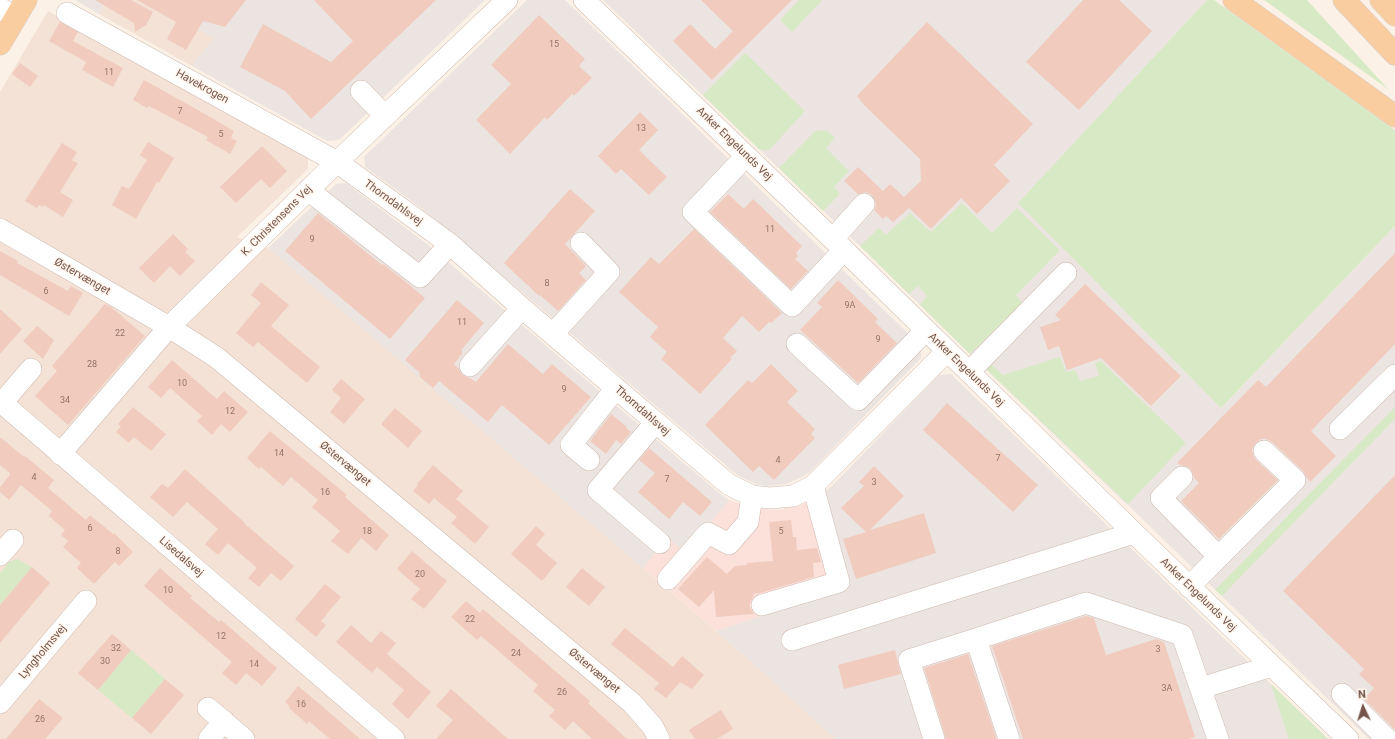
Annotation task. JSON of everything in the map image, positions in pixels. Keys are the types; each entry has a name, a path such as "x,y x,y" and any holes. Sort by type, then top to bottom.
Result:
{"main road":[{"path":"1234,0 1395,116"},
{"path":"1344,0 1395,54"},
{"path":"1381,0 1395,15"},
{"path":"0,44 14,9"}],"street":[{"name":"K. Christensens Vej","path":"60,454 169,327 308,190 507,0"},
{"name":"Anker Engelunds Vej","path":"584,0 838,244 946,351 1348,739"},
{"name":"Havekrogen","path":"67,13 337,162"},
{"path":"361,90 385,116"},
{"path":"746,156 693,212 792,306 838,244 864,204"},
{"name":"Thorndahlsvej","path":"337,162 450,244 522,308 728,484 752,496 770,498 793,496 813,486 946,351"},
{"path":"308,190 420,277 450,244"},
{"name":"Østervænget","path":"0,229 169,327 216,357 632,703 653,727 659,739"},
{"path":"553,334 609,272 581,244"},
{"path":"969,372 1066,273"},
{"path":"470,366 522,308"},
{"path":"797,344 858,400 926,330"},
{"name":"Lisedalsvej","path":"31,369 2,403 394,739"},
{"path":"1340,429 1395,375"},
{"path":"589,460 571,445 616,388"},
{"path":"656,423 598,490 660,543"},
{"path":"1189,586 1295,480 1264,451"},
{"path":"1182,477 1161,498 1218,556"},
{"path":"762,605 839,582 813,486"},
{"path":"668,579 708,533 729,544 748,522 752,496"},
{"path":"792,640 1134,533"},
{"name":"Lyngholmsvej","path":"0,703 86,601"},
{"path":"934,739 909,660 1086,603 1182,635 1218,739"},
{"path":"976,639 1009,739"},
{"path":"1201,688 1272,666"},
{"path":"1342,694 1387,739"},
{"path":"209,739 216,715 244,739"}],"shaded area":[{"path":"75,0 107,0 99,14"},
{"path":"107,0 146,0 214,38 192,66 99,14"},
{"path":"146,0 485,0 339,140 327,141 192,66 214,38"},
{"path":"527,0 565,0 921,346 921,358 812,470 804,476 786,484 766,486 756,484 737,475 457,237 417,205 365,167 364,157"},
{"path":"603,0 1207,0 1019,203 1221,408 1395,226 1395,739 1369,739 860,246"},
{"path":"48,11 308,157 308,169 237,237 268,248 491,435 756,666 835,739 0,739 0,92"},
{"path":"346,183 427,244 729,500 689,548 682,550 668,538 643,568 268,248 336,184"},
{"path":"951,374 1328,739 835,739 716,631 849,587 822,494 832,486 939,375"},
{"path":"822,494 849,587 716,631 643,568 668,538 689,547 729,500 753,508 778,510 801,505"}],"green space":[{"path":"799,0 822,0 792,32 780,20"},
{"path":"1207,0 1214,0 1395,130 1395,226 1221,408 1018,203"},
{"path":"1264,0 1307,0 1388,89"},
{"path":"745,53 805,111 769,150 760,150 703,95"},
{"path":"816,130 827,131 835,138 826,148 849,171 834,187 840,194 823,211 779,168"},
{"path":"962,203 992,233 1017,208 1060,250 1016,295 1022,303 970,354 920,305 927,296 918,286 909,294 860,246 879,228 886,235 910,213 931,232"},
{"path":"1060,357 1066,372 1075,370 1080,381 1099,376 1095,363 1101,361 1186,443 1128,504 986,369 991,364 1003,375"},
{"path":"1395,407 1395,419 1222,596 1215,590"},
{"path":"17,559 32,567 0,605 0,573 9,562"},
{"path":"131,650 165,679 132,718 98,690"},
{"path":"1271,684 1328,739 1289,739"}],"building":[{"path":"95,0 131,0 153,12 146,25 135,32 134,23"},
{"path":"137,0 246,0 225,27 203,21 186,50 167,39 176,22"},
{"path":"314,0 436,0 311,119 285,91 240,67 263,24 331,62 353,41"},
{"path":"701,0 792,0 712,80 673,41 690,24 715,49 733,31"},
{"path":"1083,0 1119,0 1152,31 1079,110 1026,62"},
{"path":"539,15 585,59 579,66 592,78 574,96 572,94 547,120 545,117 510,154 476,120 511,84 491,65"},
{"path":"60,22 78,32 73,41 123,68 113,87 82,70 86,62 49,41"},
{"path":"927,22 1033,124 994,165 1010,181 977,214 961,198 931,229 909,208 893,222 886,216 883,219 874,210 876,206 872,195 866,192 858,194 844,181 858,167 883,191 890,184 904,197 921,181 920,159 864,105 857,96"},
{"path":"20,63 38,76 30,87 12,74"},
{"path":"144,80 234,131 231,138 237,141 230,154 206,140 208,137 149,106 147,108 133,100"},
{"path":"640,112 658,130 639,150 667,177 649,195 621,169 616,174 598,156"},
{"path":"148,142 174,158 159,183 157,182 136,219 112,205 122,186 129,189 147,160 140,155"},
{"path":"62,143 77,152 72,160 78,163 60,192 73,200 63,217 44,205 43,207 39,205 37,208 25,201"},
{"path":"262,146 287,171 270,188 261,179 236,203 220,187"},
{"path":"570,189 595,211 565,244 586,266 579,273 586,280 558,311 540,295 539,296 504,263"},
{"path":"728,194 744,209 753,199 802,246 796,253 798,256 795,259 808,271 791,289 710,212"},
{"path":"318,213 425,298 390,339 285,251"},
{"path":"694,229 782,313 771,323 769,322 759,332 742,316 723,338 737,351 730,358 732,359 700,394 661,359 667,352 650,337 658,327 619,292 651,257 659,264"},
{"path":"173,234 188,249 185,252 195,261 180,276 170,266 154,283 139,268"},
{"path":"0,251 18,261 17,263 68,291 71,286 83,293 69,316 0,275"},
{"path":"1395,253 1395,344 1311,431 1336,456 1310,482 1303,471 1272,442 1266,439 1261,439 1252,449 1253,455 1256,460 1278,480 1219,539 1181,501 1199,483 1194,478 1190,468 1177,463 1258,380 1266,387"},
{"path":"838,280 878,319 875,322 897,343 858,383 800,330 822,307 817,303"},
{"path":"261,282 289,305 271,326 320,367 307,383 258,342 253,347 236,333 261,303 251,295"},
{"path":"1085,284 1181,376 1151,406 1101,358 1067,370 1059,346 1048,350 1040,327 1061,320 1055,315"},
{"path":"457,300 484,323 462,349 462,354 454,364 462,375 476,382 508,344 543,374 552,364 591,397 549,445 502,405 488,422 439,381 433,388 420,377 419,372 405,360"},
{"path":"105,304 112,308 145,336 68,425 35,396 57,371 52,366"},
{"path":"0,309 22,329 0,354"},
{"path":"37,326 54,340 43,359 23,341"},
{"path":"172,360 217,399 224,391 248,412 230,432 221,424 212,435 197,421 202,416 170,388 161,398 148,387"},
{"path":"771,364 798,391 787,402 815,429 811,434 815,438 774,480 759,466 753,472 705,425 748,380 752,383"},
{"path":"341,379 365,399 344,424 330,412 341,398 332,390"},
{"path":"947,403 1038,485 1013,512 923,430"},
{"path":"133,407 166,434 151,451 134,437 129,443 116,432 121,426 118,424"},
{"path":"395,408 422,431 408,448 381,424"},
{"path":"611,414 631,432 621,444 616,440 606,454 590,441"},
{"path":"270,431 347,495 345,497 389,535 376,551 361,538 348,554 331,541 340,531 312,507 318,500 291,477 283,486 261,467 259,469 247,458"},
{"path":"0,437 54,480 48,488 86,520 90,515 113,534 114,533 133,552 119,566 115,562 94,584 77,568 81,563 63,547 68,541 61,535 65,530 49,516 52,511 21,485 9,500 0,492 0,487 10,473 0,465"},
{"path":"649,448 712,502 700,516 683,502 669,519 638,492 655,473 639,460"},
{"path":"433,465 463,491 456,499 489,527 475,544 451,523 457,517 434,498 429,504 413,491"},
{"path":"874,466 904,496 870,530 924,513 936,553 856,579 843,539 866,532 841,508 864,486 859,482"},
{"path":"185,469 294,566 281,581 271,573 259,587 248,578 257,568 228,543 218,555 205,544 218,529 187,502 173,517 150,497 162,484 168,488"},
{"path":"1395,475 1395,730 1364,699 1374,688 1359,674 1364,669 1283,591"},
{"path":"791,520 793,537 796,537 797,550 817,548 821,562 813,563 814,577 753,594 750,608 754,614 716,617 714,590 699,607 678,589 707,557 727,574 735,566 747,565 747,563 773,561 769,522"},
{"path":"536,526 545,534 536,545 557,563 542,581 511,554"},
{"path":"412,551 447,581 424,609 411,599 420,589 397,569"},
{"path":"32,567 50,583 0,643 0,605"},
{"path":"160,568 192,596 190,598 219,622 221,620 277,668 262,686 246,673 236,685 222,673 232,662 144,586"},
{"path":"582,568 605,587 589,606 566,587"},
{"path":"325,584 341,597 321,621 326,625 316,637 295,619"},
{"path":"466,601 480,613 483,609 590,701 588,703 627,739 592,739 573,721 565,730 549,716 555,710 533,691 538,685 481,636 477,640 451,617"},
{"path":"1086,616 1094,618 1106,655 1156,639 1164,642 1195,737 1189,739 1023,739 992,646"},
{"path":"351,625 371,643 381,631 396,643 387,654 431,692 408,719 392,704 404,690 377,667 372,673 336,642"},
{"path":"625,628 673,667 682,656 704,675 692,689 680,682 666,698 654,689 659,683 611,644"},
{"path":"112,634 131,650 98,690 78,673"},
{"path":"895,650 901,674 844,689 838,665"},
{"path":"968,654 996,739 946,739 924,668"},
{"path":"165,679 184,695 151,734 132,718"},
{"path":"298,686 360,739 330,739 309,721 307,724 289,708 290,707 285,702"},
{"path":"451,689 508,739 436,739 453,720 436,706"},
{"path":"39,699 63,718 45,739 6,739"},
{"path":"721,710 733,729 717,739 695,739 689,730"}]}
